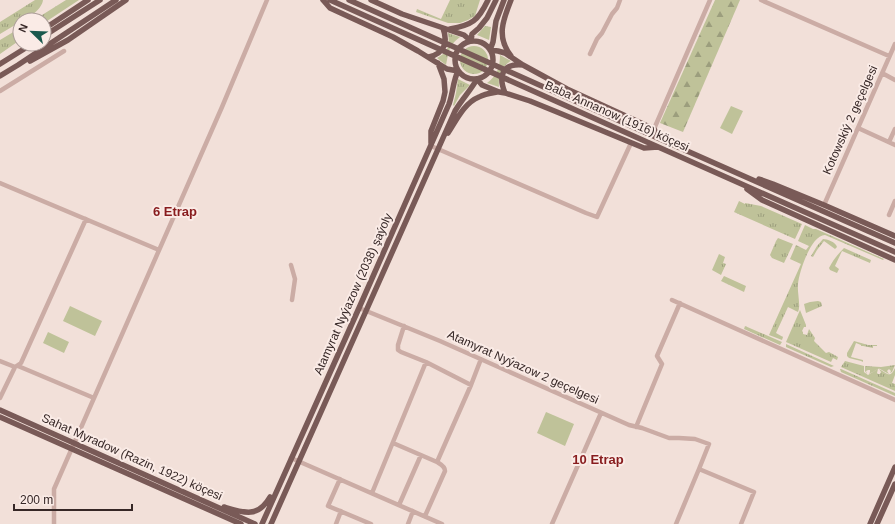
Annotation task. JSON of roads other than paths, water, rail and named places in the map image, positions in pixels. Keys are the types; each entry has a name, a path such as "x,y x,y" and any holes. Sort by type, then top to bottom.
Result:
{"main road":[{"path":"52,24 88,0"},
{"path":"52,31 100,0"},
{"path":"0,76 116,0"},
{"path":"18,65 28,62 68,40 126,0"},
{"path":"323,0 330,8 393,37 447,69 458,71"},
{"name":"Baba Annanow (1916) köçesi","path":"330,0 895,252"},
{"name":"Baba Annanow (1916) köçesi","path":"350,0 895,243"},
{"path":"371,0 402,14 464,35 470,41"},
{"path":"446,29 463,26 472,22 480,15 488,0"},
{"path":"470,41 472,34 479,28 496,0"},
{"path":"490,50 493,42 496,21 504,0"},
{"path":"511,0 504,18 502,30 505,46 513,58"},
{"path":"429,57 436,55 443,48 446,41 446,29"},
{"path":"470,41 482,42 490,50 493,61 487,74 477,79 468,78 458,71 455,62 456,52 462,45 470,41"},
{"path":"490,50 502,52 567,89 654,129 660,139"},
{"path":"11,57 16,52"},
{"path":"0,64 19,52"},
{"path":"431,146 431,131 445,92 444,79 438,63"},
{"path":"502,92 501,83 503,74 507,68 515,64 523,65"},
{"name":"Atamyrat Nyýazow (2038) şaýoly","path":"262,524 431,146 452,96 454,78 458,71"},
{"path":"477,79 482,85 557,112 644,148 658,147"},
{"name":"Atamyrat Nyýazow (2038) şaýoly","path":"271,524 455,111 463,98 474,86 477,79"},
{"path":"438,149 468,104 478,97 502,92"},
{"path":"738,173 774,184 895,236"},
{"path":"735,181 762,200 895,260"},
{"name":"Sahat Myradow (Razin, 1922) köçesi","path":"0,410 73,447"},
{"path":"0,417 73,447 208,507 241,524"},
{"path":"208,507 242,513 255,512 266,505 292,458"},
{"path":"870,524 895,467"},
{"path":"877,524 895,484"},
{"path":"208,507 232,524"},
{"name":"Sahat Myradow (Razin, 1922) köçesi","path":"208,507 255,524"}],"street":[{"path":"54,524 54,489 217,120 267,0"},
{"path":"590,54 597,39 617,8 620,0"},
{"path":"654,129 710,0"},
{"path":"761,0 890,56"},
{"name":"Kotowskiý 2 geçelgesi","path":"824,205 895,44"},
{"path":"0,91 64,51"},
{"path":"882,73 895,80"},
{"path":"858,128 895,145"},
{"path":"889,142 895,129"},
{"path":"431,146 586,213 597,216 631,143"},
{"path":"0,183 159,250"},
{"path":"889,215 895,201"},
{"path":"0,398 16,366 21,363 86,219"},
{"path":"291,265 295,279 292,300"},
{"path":"672,300 895,400"},
{"path":"636,427 662,364 657,356 680,303"},
{"name":"Atamyrat Nyýazow 2 geçelgesi","path":"359,308 481,359 629,426 642,428 669,438 695,438 709,444 699,469"},
{"path":"404,326 398,345 398,350 426,362 471,385"},
{"path":"437,462 481,359"},
{"path":"0,361 16,366 94,398"},
{"path":"372,493 426,362"},
{"path":"552,524 601,413"},
{"path":"393,443 437,462 445,468 425,516"},
{"path":"398,505 421,455"},
{"path":"292,458 442,524"},
{"path":"676,524 699,469 754,492 741,524"},
{"path":"340,479 328,506 342,511 362,522 371,524"},
{"path":"336,524 342,511"},
{"path":"408,524 413,511"}],"district":[{"name":"6 Etrap","path":"175,211"},
{"name":"10 Etrap","path":"598,459"}]}
